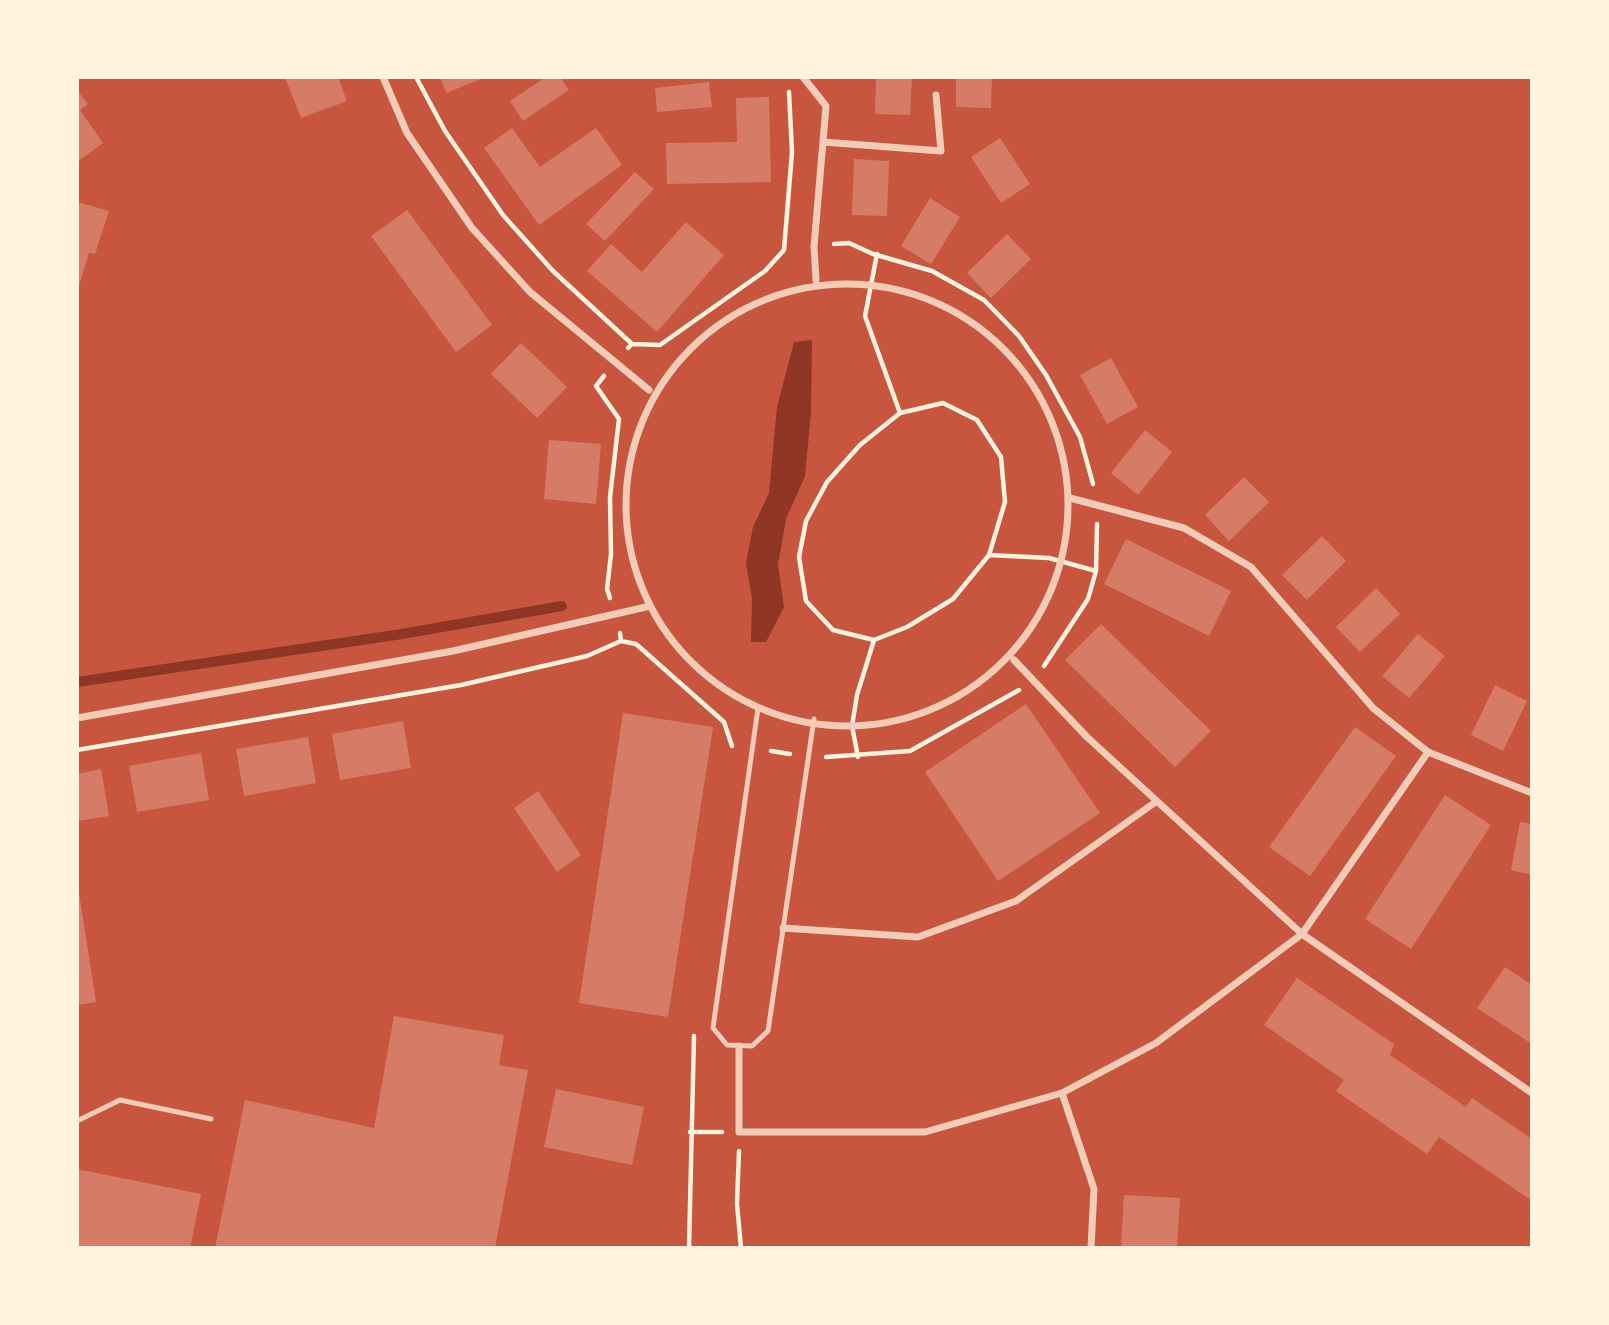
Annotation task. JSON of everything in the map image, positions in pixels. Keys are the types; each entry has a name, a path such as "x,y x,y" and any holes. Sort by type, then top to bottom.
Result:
{"street":[{"path":"383,77 407,133 472,228 530,292 649,390"},
{"path":"803,77 826,106 814,247 816,280"},
{"path":"823,142 941,151 936,95"},
{"path":"816,280 872,280 885,282 929,301 973,329 1009,361 1035,403 1056,448 1070,498 1068,563 1051,607 1013,660 917,718 852,726 758,708 684,654 646,607 627,549 628,477 649,390 709,333 754,303 816,280"},
{"path":"1070,498 1184,528 1251,567 1373,708 1428,752 1532,793"},
{"path":"77,718 453,651 646,607"},
{"path":"1013,660 1087,737 1302,934 1532,1093"},
{"path":"739,1046 739,1132 925,1132 1062,1093 1156,1043 1302,934 1428,752"},
{"path":"783,928 918,937 1016,901 1157,801"},
{"path":"1062,1093 1094,1189 1091,1248"}],"lane":[{"path":"758,708 713,1028 727,1045 752,1046 768,1031 814,719"},
{"path":"77,1121 120,1100 211,1119"}],"path":[{"path":"416,77 445,131 503,215 553,271 632,344 660,345 765,271 784,250 792,152 788,81"},
{"path":"732,743 808,758 858,757 910,751 1034,682 1088,599 1096,571 1098,507 1080,437 1046,375 1019,336 984,300 932,271 849,243 784,250"},
{"path":"877,254 865,316 900,414"},
{"path":"621,641 607,589 611,554 610,497 619,419 596,386 632,344"},
{"path":"943,403 977,420 1001,457 1005,502 989,555 953,599 907,627 874,640 833,630 806,601 800,557 806,521 827,482 859,445 900,414 943,403"},
{"path":"989,555 1049,558 1096,571"},
{"path":"858,757 852,726 857,695 874,640"},
{"path":"77,750 461,685 587,656 621,641 636,644 724,722 732,743 730,756"},
{"path":"689,1248 690,1132 696,1022"},
{"path":"690,1132 739,1132 737,1204 741,1248"}],"shaded area":[{"path":"812,340 811,413 805,476 786,519 778,565 784,607 766,642 751,642 752,598 746,563 753,527 769,493 777,407 794,342"}],"building":[{"path":"285,77 338,77 347,101 301,118"},
{"path":"440,77 486,77 446,93"},
{"path":"546,77 560,77 569,90 523,121 510,101"},
{"path":"876,77 912,77 910,115 875,114"},
{"path":"956,77 992,77 991,108 956,107"},
{"path":"709,82 712,107 657,112 655,88"},
{"path":"77,90 88,104 80,110 103,143 77,162"},
{"path":"769,97 771,182 667,184 666,143 737,142 736,98"},
{"path":"512,128 540,167 596,128 622,165 539,225 484,148"},
{"path":"1000,138 1030,184 1001,203 971,157"},
{"path":"854,159 889,161 887,216 852,215"},
{"path":"635,172 654,189 605,241 586,224"},
{"path":"930,198 960,217 931,264 901,246"},
{"path":"77,202 109,211 95,254 89,253 78,289"},
{"path":"407,210 492,325 456,352 371,236"},
{"path":"686,222 724,255 657,332 587,271 611,244 642,272"},
{"path":"1007,234 1031,259 991,298 967,273"},
{"path":"521,343 567,387 537,418 491,374"},
{"path":"1111,358 1138,407 1107,424 1080,375"},
{"path":"1145,430 1172,452 1138,495 1111,473"},
{"path":"549,440 601,444 596,504 544,499"},
{"path":"1244,477 1269,502 1229,541 1205,515"},
{"path":"1322,536 1346,561 1307,600 1282,575"},
{"path":"1126,539 1231,591 1209,636 1104,584"},
{"path":"1376,588 1400,614 1360,652 1336,627"},
{"path":"1101,624 1211,731 1175,767 1065,660"},
{"path":"1418,634 1445,656 1409,698 1382,676"},
{"path":"1495,685 1527,701 1503,751 1471,735"},
{"path":"1026,704 1100,813 998,881 925,772"},
{"path":"623,713 713,727 668,1017 579,1003"},
{"path":"403,721 411,768 340,780 332,734"},
{"path":"1355,727 1396,756 1310,876 1269,847"},
{"path":"308,737 316,783 244,796 236,749"},
{"path":"201,753 209,800 137,812 129,766"},
{"path":"101,769 109,816 77,821 77,774"},
{"path":"538,791 581,855 557,872 514,808"},
{"path":"1445,795 1491,825 1411,949 1365,919"},
{"path":"1520,822 1532,824 1532,875 1511,870"},
{"path":"77,880 96,1002 77,1005"},
{"path":"1505,967 1532,985 1532,1044 1477,1008"},
{"path":"1297,978 1394,1044 1390,1055 1466,1107 1472,1098 1532,1139 1532,1201 1439,1137 1427,1154 1336,1091 1344,1080 1264,1025"},
{"path":"394,1016 504,1035 499,1065 528,1070 495,1248 215,1248 245,1100 374,1128"},
{"path":"556,1089 644,1107 632,1165 544,1147"},
{"path":"77,1169 201,1194 190,1248 77,1248"},
{"path":"1124,1195 1180,1198 1177,1248 1121,1248"}],"waterway":[{"path":"77,682 402,634 562,606"}]}
